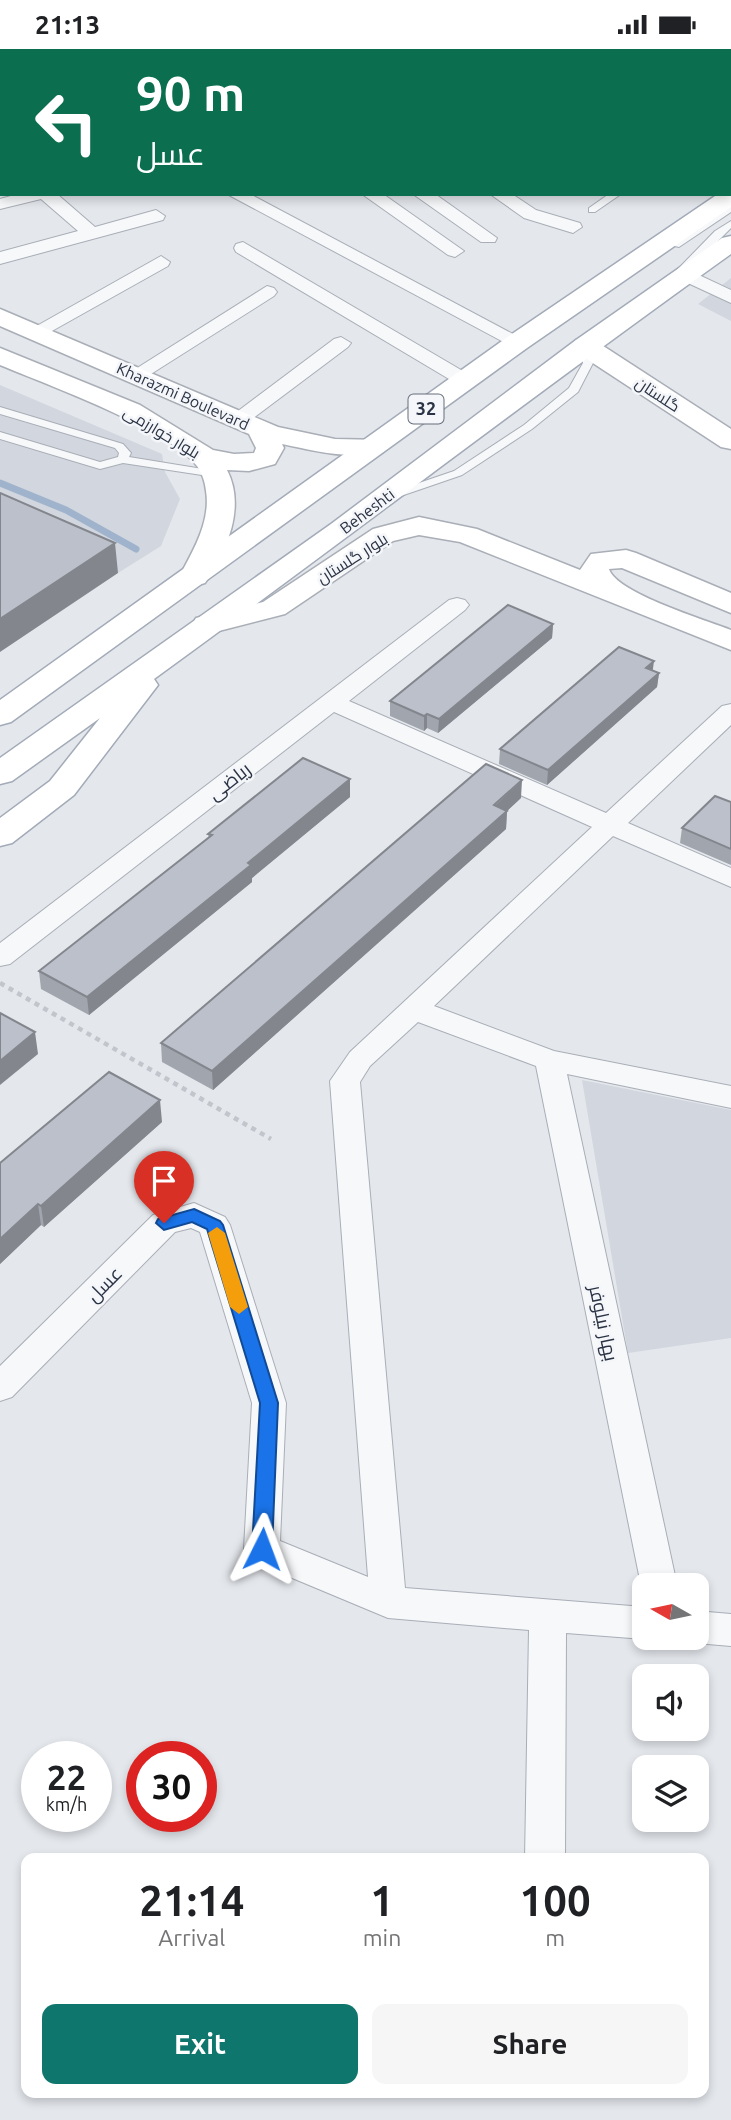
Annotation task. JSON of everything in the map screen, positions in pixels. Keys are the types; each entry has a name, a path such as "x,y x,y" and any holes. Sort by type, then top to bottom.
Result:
{"main road":[{"name":"32","path":"0,715 46,685 518,342 728,204"},
{"name":"Beheshti","path":"0,774 383,499 585,346 731,243"},
{"name":"Kharazmi Boulevard","path":"0,317 249,426 296,441 335,447 373,446"},
{"name":"گلستان","path":"585,346 731,442"},
{"name":"بلوار خوارزمی","path":"0,356 132,412 209,465 222,495 214,538 194,577"},
{"path":"209,465 252,463 265,458 270,448 249,426"},
{"name":"بلوار گلستان","path":"206,625 274,608 383,535 419,526 467,535 731,641"},
{"name":"بلوار گلستان","path":"619,596 597,579 594,568 601,560 625,559 731,604"},
{"path":"0,683 125,626"},
{"path":"0,835 62,788 123,711 161,657"}],"street":[{"path":"0,204 35,196"},
{"path":"46,196 91,233"},
{"path":"240,196 518,342"},
{"path":"374,196 455,251"},
{"path":"425,196 488,238"},
{"path":"502,196 530,214 573,227"},
{"path":"0,258 156,216"},
{"path":"243,248 466,381"},
{"path":"36,332 161,262"},
{"path":"676,280 731,297"},
{"path":"136,375 267,292"},
{"path":"249,426 341,343"},
{"name":"ریاضی","path":"0,957 457,605"},
{"path":"331,702 731,877"},
{"path":"632,1622 388,1602 345,1081 360,1059 731,711"},
{"path":"413,1009 549,1060 731,1097"},
{"name":"بهار نیلوفر","path":"549,1060 656,1573"},
{"name":"عسل","path":"0,1387 164,1223 194,1215 214,1225 269,1403 262,1549 388,1602"},
{"path":"545,1853 548,1615"},
{"path":"709,1628 731,1630"}],"lane":[{"path":"592,210 613,196"},
{"path":"676,280 708,242 728,204"},
{"path":"418,415 470,387 728,204"},
{"path":"0,411 118,446 125,453 123,459"},
{"path":"0,435 100,466 123,459 209,465"}],"path":[{"path":"0,983 271,1139"}],"shaded area":[{"path":"731,278 731,321 698,304"},
{"path":"0,385 162,454 165,472 180,499 161,546 118,573 0,520"},
{"path":"582,1080 731,1110 731,1338 628,1353"}],"building":[{"path":"0,493 115,543 0,619"},
{"path":"508,605 553,624 439,719 427,714 424,716 390,701"},
{"path":"619,647 654,661 646,668 659,673 548,770 500,749"},
{"path":"303,758 350,779 248,863 251,865 87,997 39,971 212,835 208,834"},
{"path":"486,764 522,780 494,805 507,811 212,1071 161,1043"},
{"path":"715,796 731,802 731,849 682,828"},
{"path":"0,1013 35,1032 0,1061"},
{"path":"109,1072 160,1100 0,1239 0,1163"}],"waterway":[{"path":"0,483 66,510 136,549"}],"slow traffic":[{"path":"217,1233 239,1307"}],"route":[{"path":"164,1223 194,1215 214,1225 269,1403 262,1549"}]}
